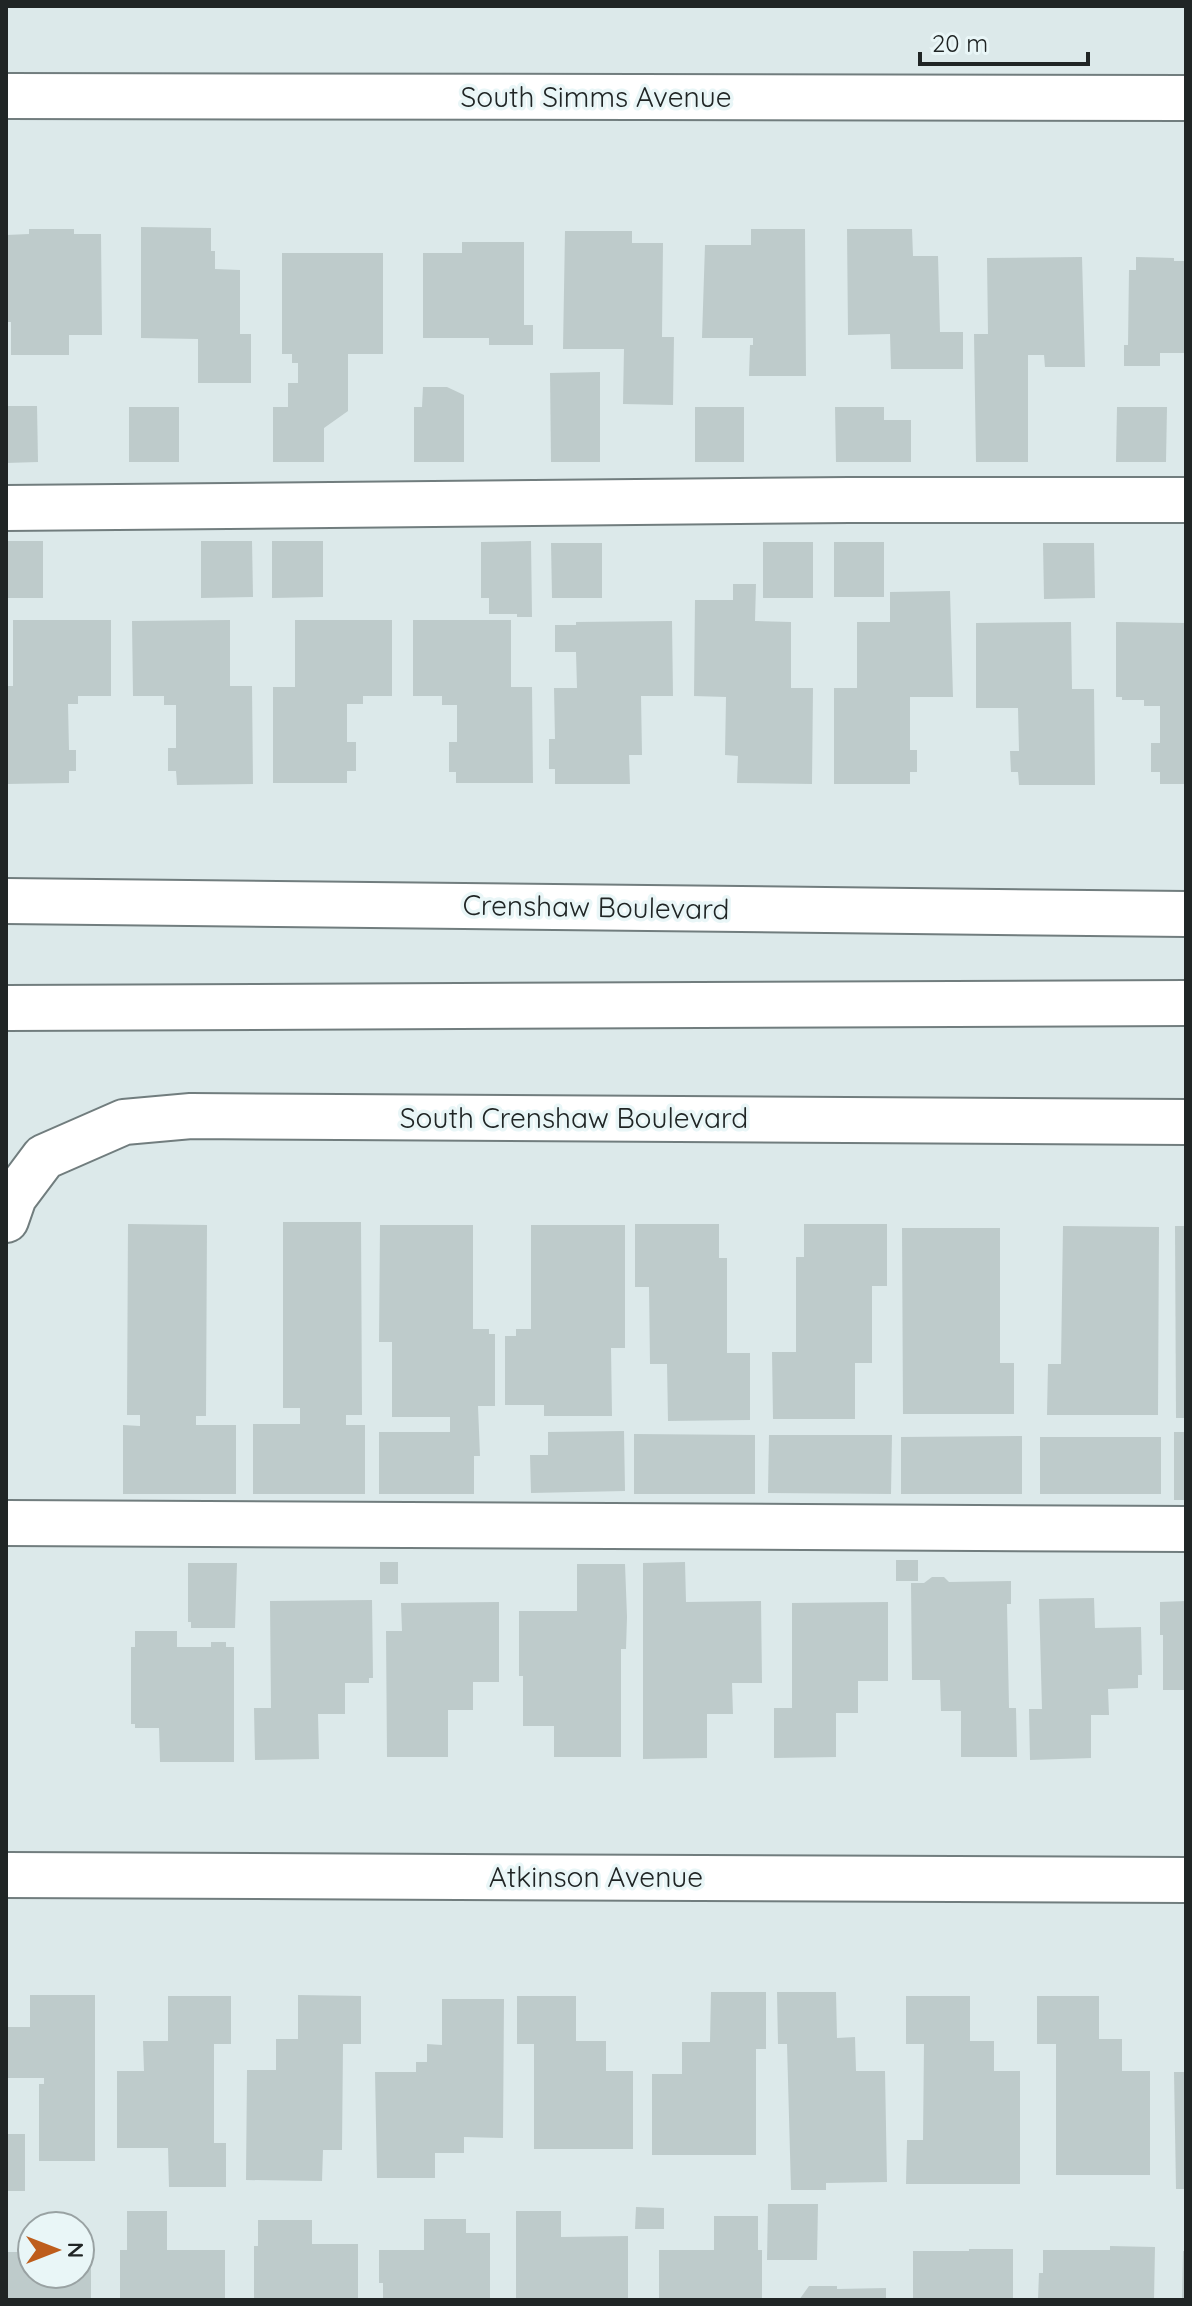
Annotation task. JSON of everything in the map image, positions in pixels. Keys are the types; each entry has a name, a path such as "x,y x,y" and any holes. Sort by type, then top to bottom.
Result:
{"street":[{"name":"South Simms Avenue","path":"6,96 1186,98"},
{"path":"6,508 1186,500"},
{"name":"Crenshaw Boulevard","path":"6,901 1186,914"},
{"path":"6,1008 1186,1003"},
{"name":"South Crenshaw Boulevard","path":"6,1220 14,1197 44,1157 124,1122 191,1116 1186,1122"},
{"path":"6,1523 1186,1529"},
{"name":"Atkinson Avenue","path":"6,1875 1186,1880"}],"building":[{"path":"141,227 211,228 215,269 240,270 240,334 251,334 251,383 198,383 198,339 141,338"},
{"path":"29,229 74,229 74,234 101,234 102,335 69,335 69,355 11,355 11,322 6,322 6,235 29,234"},
{"path":"751,229 805,229 806,376 749,376 753,338 702,338 705,245 751,245"},
{"path":"847,229 912,229 913,256 938,256 940,332 963,332 963,369 891,369 890,334 848,335"},
{"path":"565,231 632,231 632,243 663,243 662,337 674,337 673,405 623,404 624,349 563,349"},
{"path":"462,242 524,242 524,325 533,325 533,345 489,345 489,338 423,338 423,253 462,253"},
{"path":"282,253 383,253 383,354 348,354 348,411 324,428 324,462 273,462 273,407 288,407 288,383 298,383 298,363 292,363 292,354 282,354"},
{"path":"1082,257 1085,367 1045,367 1044,355 1028,355 1028,462 976,462 974,334 988,334 987,258"},
{"path":"1136,257 1186,261 1186,353 1160,353 1160,366 1124,366 1124,345 1128,345 1129,270 1136,270"},
{"path":"600,372 600,462 551,462 550,373"},
{"path":"423,387 447,387 464,395 464,462 414,462 414,407 422,407"},
{"path":"6,406 37,406 38,462 6,463"},
{"path":"129,407 179,407 179,462 129,462"},
{"path":"695,407 744,407 744,462 695,462"},
{"path":"835,407 884,407 884,420 911,420 911,462 836,462"},
{"path":"1117,407 1167,407 1166,462 1116,462"},
{"path":"6,541 43,541 43,598 6,598"},
{"path":"201,541 252,541 253,597 201,598"},
{"path":"272,541 323,541 323,597 272,598"},
{"path":"531,541 532,617 489,614 489,598 481,598 481,542"},
{"path":"763,542 813,542 813,598 763,598"},
{"path":"834,542 884,542 884,597 834,597"},
{"path":"551,543 602,543 602,598 552,598"},
{"path":"1043,543 1094,543 1095,598 1044,599"},
{"path":"733,584 756,584 755,621 791,622 791,688 813,688 812,784 737,783 738,756 725,755 726,697 694,696 695,600 733,600"},
{"path":"950,591 953,697 910,697 910,750 917,750 917,772 910,772 910,784 834,784 834,688 857,688 857,622 890,622 890,592"},
{"path":"13,620 111,620 111,696 78,696 78,704 68,704 69,750 76,750 76,771 69,771 69,783 6,784 6,686 13,686"},
{"path":"230,620 230,686 252,686 253,784 177,785 176,771 168,771 168,748 176,748 176,705 164,705 164,696 133,696 132,621"},
{"path":"295,620 392,620 392,696 363,696 363,704 347,704 347,742 356,742 356,771 347,771 347,783 273,783 273,687 295,687"},
{"path":"413,620 511,620 511,687 532,687 533,783 456,783 456,772 449,772 449,742 457,742 457,705 442,705 442,696 413,696"},
{"path":"672,621 673,696 641,696 642,755 629,755 630,784 555,784 555,769 549,769 549,739 555,739 554,688 577,688 576,652 555,652 555,625"},
{"path":"1071,622 1072,689 1094,689 1095,785 1019,785 1018,772 1011,772 1010,751 1019,751 1018,708 976,708 976,623"},
{"path":"1116,622 1186,623 1186,784 1160,784 1160,772 1151,772 1151,743 1160,743 1160,706 1144,706 1144,700 1116,697"},
{"path":"283,1222 361,1222 362,1415 346,1415 346,1425 365,1425 365,1494 253,1494 253,1424 300,1424 300,1408 283,1408"},
{"path":"128,1224 207,1225 206,1416 196,1416 196,1425 236,1425 236,1494 123,1494 123,1425 140,1426 140,1415 127,1415"},
{"path":"635,1224 719,1224 719,1258 727,1258 727,1353 750,1353 750,1420 668,1421 667,1364 650,1364 649,1287 635,1287"},
{"path":"804,1224 887,1224 887,1286 872,1286 872,1363 855,1363 855,1419 773,1419 772,1352 796,1352 796,1257 804,1257"},
{"path":"380,1225 473,1225 473,1329 489,1329 489,1334 495,1334 495,1406 478,1406 480,1456 474,1456 474,1494 379,1494 379,1432 450,1432 450,1417 392,1417 392,1342 379,1342"},
{"path":"531,1225 625,1225 625,1348 611,1348 612,1416 544,1416 544,1405 505,1405 505,1336 516,1336 516,1329 531,1329"},
{"path":"1063,1226 1159,1227 1158,1415 1047,1415 1048,1364 1061,1364"},
{"path":"1175,1226 1186,1226 1186,1418 1176,1418"},
{"path":"902,1228 1000,1228 1000,1363 1014,1363 1014,1414 903,1414"},
{"path":"624,1431 625,1491 531,1493 530,1455 548,1455 548,1432"},
{"path":"1174,1432 1186,1432 1186,1500 1174,1500"},
{"path":"634,1434 755,1435 755,1494 634,1494"},
{"path":"769,1435 892,1435 891,1494 768,1493"},
{"path":"1022,1436 1022,1494 901,1494 901,1437"},
{"path":"1040,1437 1161,1437 1161,1494 1040,1494"},
{"path":"896,1560 918,1560 918,1581 896,1581"},
{"path":"380,1562 398,1562 398,1584 380,1584"},
{"path":"685,1562 686,1602 761,1601 762,1683 732,1683 733,1714 707,1714 707,1758 643,1759 643,1563"},
{"path":"188,1563 237,1563 235,1628 191,1628 191,1622 188,1622"},
{"path":"577,1564 625,1564 627,1617 626,1649 621,1649 621,1757 554,1757 554,1726 523,1726 519,1611 577,1611"},
{"path":"932,1577 944,1577 949,1582 1011,1581 1011,1604 1007,1604 1009,1708 1016,1708 1017,1757 961,1757 961,1711 941,1711 940,1680 912,1680 911,1583 924,1583"},
{"path":"1094,1598 1095,1628 1141,1627 1142,1675 1138,1675 1138,1688 1108,1689 1109,1715 1091,1715 1091,1758 1030,1760 1029,1709 1042,1709 1039,1599"},
{"path":"372,1600 373,1678 369,1678 369,1683 345,1683 345,1714 318,1714 319,1759 255,1760 254,1708 271,1708 270,1601"},
{"path":"1186,1601 1186,1690 1163,1690 1160,1602"},
{"path":"499,1602 499,1682 473,1682 473,1710 448,1710 448,1757 387,1757 386,1631 402,1631 401,1603"},
{"path":"888,1602 888,1681 858,1681 858,1713 836,1713 836,1757 774,1758 774,1708 792,1708 792,1603"},
{"path":"135,1631 177,1631 177,1647 211,1647 211,1642 226,1642 226,1647 234,1647 234,1762 160,1762 159,1728 135,1728 135,1724 131,1724 131,1647 135,1647"},
{"path":"711,1992 766,1992 766,2049 756,2049 756,2155 652,2155 652,2074 682,2074 682,2042 710,2042"},
{"path":"777,1992 836,1992 837,2038 855,2037 856,2071 885,2071 887,2182 826,2183 826,2190 791,2190 787,2044 778,2044"},
{"path":"30,1995 95,1995 95,2161 39,2161 39,2084 44,2084 44,2078 6,2078 6,2027 30,2027"},
{"path":"298,1995 361,1996 361,2044 343,2044 342,2150 323,2150 322,2181 246,2180 247,2070 276,2070 276,2039 298,2039"},
{"path":"168,1996 231,1996 231,2044 214,2044 214,2143 226,2143 226,2187 169,2187 168,2148 117,2148 117,2071 144,2071 143,2041 168,2041"},
{"path":"517,1996 576,1996 576,2041 606,2041 606,2071 633,2071 633,2149 534,2149 534,2044 517,2044"},
{"path":"906,1996 970,1996 970,2041 994,2041 994,2071 1020,2071 1020,2184 906,2184 907,2140 923,2140 924,2044 906,2044"},
{"path":"1037,1996 1099,1996 1099,2039 1122,2039 1122,2071 1150,2071 1150,2175 1056,2175 1056,2044 1037,2044"},
{"path":"442,1999 504,1999 503,2138 464,2137 464,2153 435,2153 435,2178 377,2178 375,2072 416,2072 416,2062 427,2062 427,2044 442,2045"},
{"path":"1174,2072 1186,2072 1186,2189 1176,2189"},
{"path":"6,2134 25,2134 25,2191 6,2191"},
{"path":"768,2204 818,2204 817,2260 767,2260"},
{"path":"636,2207 664,2208 664,2229 635,2229"},
{"path":"127,2211 167,2211 167,2250 225,2250 225,2300 120,2300 120,2250 127,2250"},
{"path":"516,2211 561,2211 561,2237 628,2236 628,2300 516,2300"},
{"path":"714,2216 758,2216 762,2300 659,2300 659,2250 714,2250"},
{"path":"424,2219 466,2219 466,2233 490,2233 490,2300 383,2300 383,2283 379,2283 379,2250 424,2250"},
{"path":"258,2220 312,2220 312,2244 358,2244 358,2300 254,2300 254,2246 258,2246"},
{"path":"1110,2246 1155,2247 1154,2300 1038,2300 1043,2250 1110,2250"},
{"path":"1013,2249 1013,2300 913,2300 913,2251"},
{"path":"1183,2251 1186,2251 1186,2300 1182,2300"},
{"path":"6,2252 16,2252 16,2290 91,2290 91,2300 6,2300"},
{"path":"809,2286 886,2288 886,2300 799,2300"}]}
